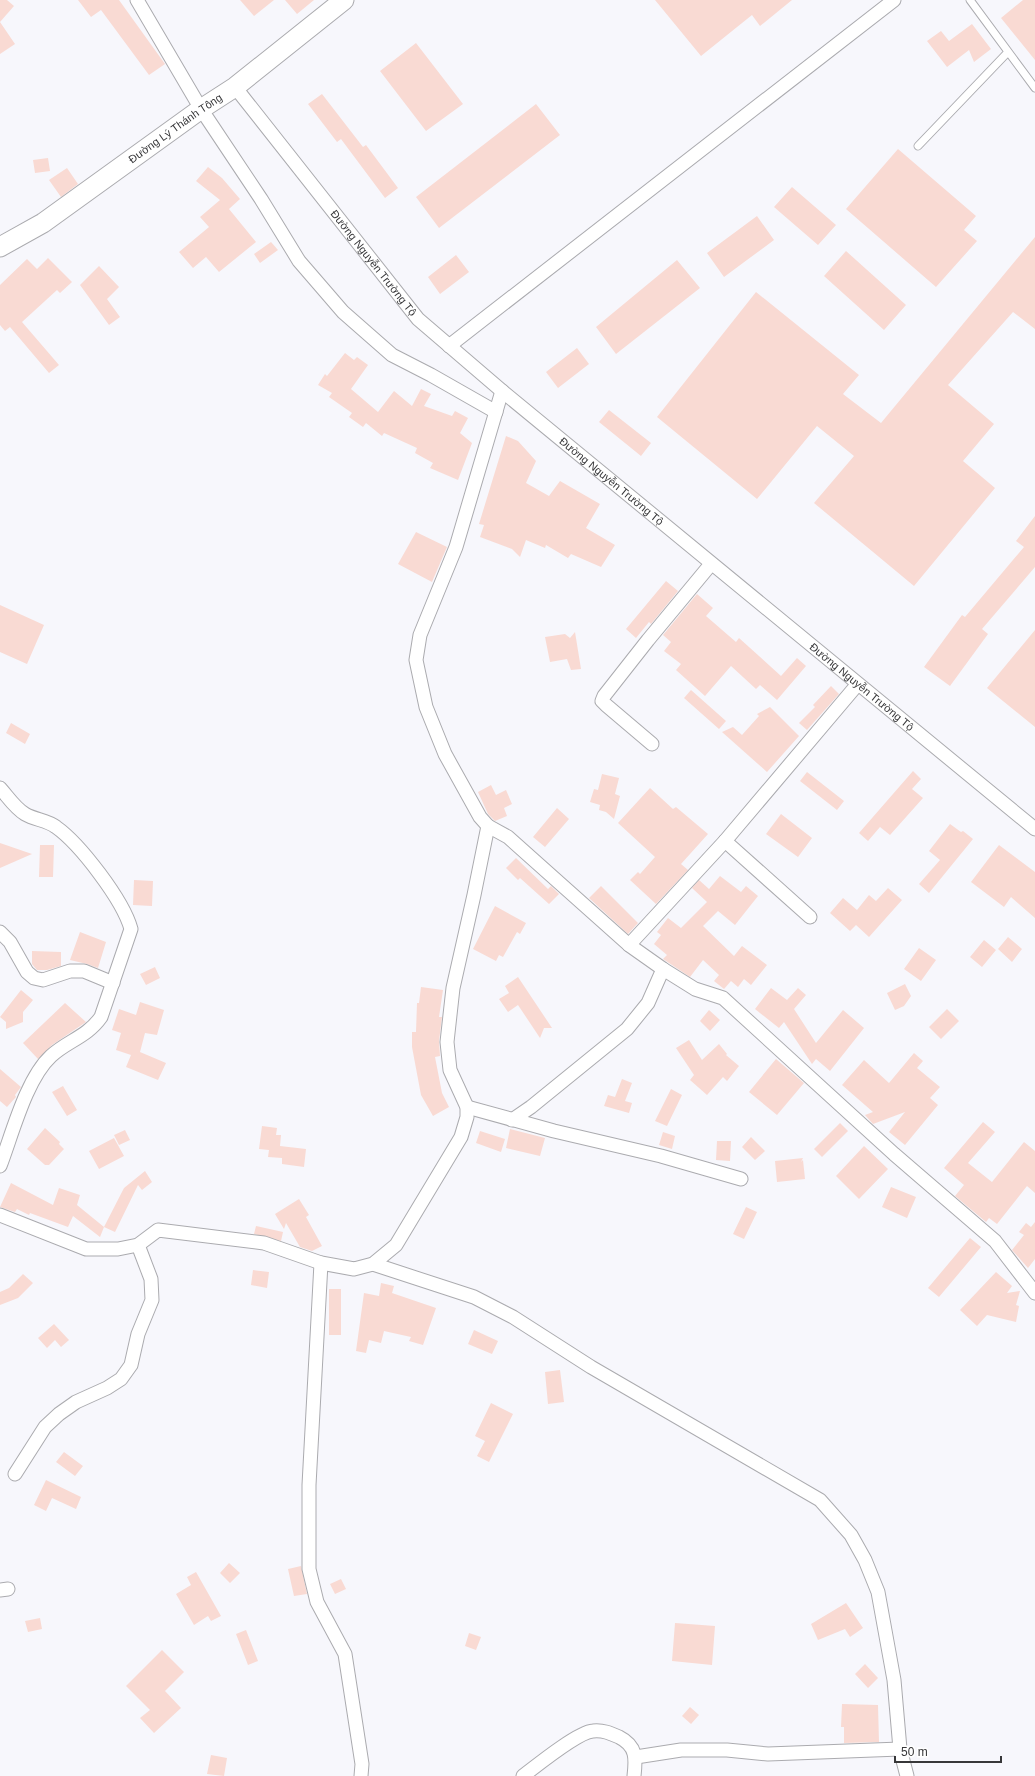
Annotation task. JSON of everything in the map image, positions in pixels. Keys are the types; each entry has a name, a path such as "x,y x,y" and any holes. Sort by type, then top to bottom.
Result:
{"street":[{"path":"138,0 201,109 261,199 299,261 343,312 392,355 431,375 496,412"},
{"name":"Đường Lý Thánh Tông","path":"0,247 43,223 201,109 235,87 344,0"},
{"path":"449,346 894,0"},
{"name":"Đường Nguyễn Trường Tộ","path":"235,87 418,319 502,391 857,685 1035,830"},
{"path":"502,391 456,547 420,635 416,660 426,707 445,754 480,817 488,826 508,837 629,945 695,989 723,998 894,1154 995,1241 1035,1293"},
{"path":"652,744 602,701 604,696 648,640 663,624 711,564"},
{"path":"629,945 725,841 857,685"},
{"path":"0,788 26,815 55,826 77,845 121,905 131,929 101,1017 94,1028 51,1056 36,1073 0,1166"},
{"path":"0,1215 86,1250 118,1249 138,1245 158,1230 264,1244 321,1263 354,1268 373,1264 396,1245 461,1138 467,1117 467,1107 450,1070 447,1042 453,988 488,826"},
{"path":"725,841 810,917"},
{"path":"0,932 10,942 27,972 34,978 43,980 70,971 84,972 113,983"},
{"path":"512,1120 532,1107 627,1029 648,1003 663,969"},
{"path":"467,1107 562,1133 661,1156 741,1178"},
{"path":"15,1474 45,1427 59,1414 76,1402 107,1388 121,1379 131,1365 138,1334 152,1300 151,1280 138,1245"},
{"path":"321,1263 309,1485 309,1569 317,1602 345,1654 361,1770 372,1776"},
{"path":"373,1264 474,1297 507,1314 591,1368 820,1500 851,1535 865,1560 878,1592 894,1680 900,1749 907,1776"},
{"path":"523,1776 545,1760 591,1731 607,1732 626,1740 636,1757 634,1776"},
{"path":"636,1757 681,1750 727,1750 768,1754 900,1749"}],"lane":[{"path":"970,0 1035,88"},
{"path":"918,146 1008,52"}],"building":[{"path":"0,0 7,0 14,6 0,22"},
{"path":"78,0 119,0 165,64 149,75 101,10 91,17"},
{"path":"240,0 274,0 254,16"},
{"path":"285,0 314,0 297,14"},
{"path":"655,0 792,0 760,26 752,15 701,56"},
{"path":"1023,0 1035,0 1035,60 1001,18"},
{"path":"0,22 15,44 0,54"},
{"path":"972,24 991,49 974,62 969,50 947,67 927,41 941,31 949,41"},
{"path":"416,43 463,104 426,131 380,71"},
{"path":"322,94 363,147 366,145 398,188 385,198 341,139 337,142 308,104"},
{"path":"536,104 560,135 439,228 416,197"},
{"path":"898,149 976,216 964,230 977,241 936,287 846,209"},
{"path":"48,158 50,171 35,173 33,160"},
{"path":"208,167 222,178 240,199 229,209 256,242 219,272 206,257 193,268 179,252 209,227 200,217 220,200 196,181"},
{"path":"67,168 78,184 61,197 49,180"},
{"path":"792,187 836,225 818,245 774,207"},
{"path":"757,216 774,240 724,277 707,253"},
{"path":"1035,237 1035,329 1013,312 948,385 994,424 963,461 995,488 914,586 814,503 854,456 817,426 757,499 657,417 756,292 859,375 843,394 881,423"},
{"path":"271,242 278,250 260,263 254,254"},
{"path":"846,251 906,305 884,330 824,276"},
{"path":"456,255 469,272 440,294 428,277"},
{"path":"48,258 72,282 60,293 57,290 22,322 59,365 49,373 10,327 5,331 0,325 0,285 27,259 37,269"},
{"path":"677,260 700,288 616,354 596,327"},
{"path":"99,266 119,287 107,299 120,317 109,325 80,285"},
{"path":"577,348 589,364 558,388 546,372"},
{"path":"345,353 354,360 357,357 368,365 351,389 378,412 394,391 412,406 421,389 431,394 424,406 452,416 455,411 468,418 460,433 472,443 458,480 430,468 433,463 415,453 417,448 384,433 382,436 366,423 363,427 349,417 352,413 329,397 332,393 318,385 325,374 327,376"},
{"path":"609,410 651,443 641,456 599,422"},
{"path":"506,436 518,441 536,461 526,483 549,496 560,481 600,504 586,528 615,545 601,567 571,554 568,558 546,545 545,548 526,540 520,557 512,549 480,537 484,525 479,524"},
{"path":"1035,516 1035,567 982,629 988,634 950,686 924,667 962,615 965,617 1024,547 1016,541"},
{"path":"416,532 447,547 432,582 398,564"},
{"path":"666,581 678,591 651,624 649,622 636,638 626,629"},
{"path":"697,594 713,608 706,616 736,642 739,638 781,676 797,658 806,666 777,700 760,685 756,689 731,666 705,696 676,670 681,664 664,651 671,642 663,635"},
{"path":"0,605 44,625 27,664 0,652"},
{"path":"1035,630 1035,727 987,688"},
{"path":"575,632 581,669 571,670 567,659 550,662 545,637 565,634 570,638"},
{"path":"831,686 839,694 807,730 799,723 815,707 813,705"},
{"path":"691,690 726,721 719,729 684,698"},
{"path":"770,707 799,736 767,772 722,732 733,727 742,735 759,716 757,714"},
{"path":"11,723 30,734 25,744 6,733"},
{"path":"913,771 921,779 912,789 923,798 890,835 880,827 868,841 859,833"},
{"path":"807,772 844,801 837,810 800,781"},
{"path":"602,774 619,778 615,794 620,796 614,819 606,812 599,810 600,805 590,802 594,789 598,790"},
{"path":"491,785 496,795 506,790 512,804 504,808 507,816 495,821 488,814 478,792"},
{"path":"650,788 673,809 676,807 708,834 681,864 688,870 656,904 630,880 638,872 640,874 655,857 618,823"},
{"path":"557,808 569,819 545,847 533,837"},
{"path":"781,814 812,838 798,857 766,834"},
{"path":"950,824 961,832 963,831 973,839 929,893 919,884 940,860 929,851"},
{"path":"0,843 32,854 0,868"},
{"path":"40,845 54,845 53,877 39,877"},
{"path":"999,845 1035,872 1035,918 1011,897 1004,907 971,882"},
{"path":"516,858 548,889 551,886 559,894 549,904 520,878 518,880 506,868"},
{"path":"720,876 741,892 746,886 758,896 735,925 718,911 703,926 734,956 742,946 767,965 751,985 744,979 738,987 731,981 724,989 714,981 719,975 703,960 690,977 663,959 667,955 654,944 661,935 657,932 668,918 681,928 707,902 692,888 699,880 709,889"},
{"path":"134,880 153,881 152,906 133,905"},
{"path":"601,886 638,923 628,934 589,898"},
{"path":"888,888 902,900 869,937 856,925 850,931 830,913 843,898 857,910 869,895 876,901"},
{"path":"495,906 526,923 520,934 517,932 503,957 499,955 496,961 473,949"},
{"path":"80,932 106,942 98,968 70,960"},
{"path":"1008,937 1022,949 1012,962 998,949"},
{"path":"984,940 996,950 982,967 970,957"},
{"path":"919,948 936,960 921,981 904,969"},
{"path":"32,951 61,952 61,966 47,970 37,970 32,964"},
{"path":"155,967 160,978 146,985 140,974"},
{"path":"518,977 552,1028 544,1028 540,1038 518,1005 508,1012 499,999 509,993 505,986"},
{"path":"905,984 911,996 904,1006 895,1010 887,993"},
{"path":"421,987 443,990 439,1017 442,1017 439,1041 440,1056 435,1057 442,1093 449,1107 433,1116 421,1095 412,1047 412,1032 416,1032 417,1003 419,1003"},
{"path":"771,988 787,1000 798,988 806,995 794,1009 816,1043 843,1010 864,1028 830,1071 816,1059 812,1064 784,1022 779,1028 755,1009"},
{"path":"21,990 33,1000 23,1012 23,1022 6,1029 6,1022 0,1017"},
{"path":"140,1002 164,1010 157,1035 145,1033 140,1052 166,1063 158,1080 126,1067 131,1055 116,1050 121,1033 112,1030 119,1009 136,1015"},
{"path":"65,1003 86,1022 52,1045 38,1059 23,1043"},
{"path":"947,1009 959,1021 941,1039 929,1027"},
{"path":"709,1010 720,1020 710,1031 700,1021"},
{"path":"689,1040 702,1060 719,1044 727,1054 726,1055 739,1066 727,1081 723,1077 707,1095 690,1080 694,1075 676,1048"},
{"path":"914,1053 923,1061 917,1068 940,1087 930,1098 938,1105 905,1145 889,1132 905,1112 873,1124 865,1115 873,1112 842,1085 864,1060 889,1083"},
{"path":"776,1059 804,1083 777,1115 749,1092"},
{"path":"0,1069 21,1087 15,1095 16,1097 7,1107 0,1101"},
{"path":"622,1079 632,1083 625,1101 632,1103 629,1113 604,1106 608,1095 615,1097"},
{"path":"63,1086 77,1110 67,1116 52,1092"},
{"path":"671,1089 682,1095 667,1126 655,1121"},
{"path":"983,1122 995,1132 968,1163 992,1182 1024,1142 1035,1151 1035,1193 1027,1186 997,1224 989,1218 986,1222 955,1196 964,1185 944,1168"},
{"path":"840,1123 848,1131 822,1157 814,1149"},
{"path":"262,1126 277,1128 276,1135 281,1135 280,1146 306,1149 304,1167 282,1164 282,1158 268,1157 269,1150 259,1149"},
{"path":"45,1128 60,1142 59,1144 64,1149 49,1165 45,1165 27,1149"},
{"path":"510,1129 545,1138 540,1156 506,1148"},
{"path":"125,1130 130,1140 119,1145 114,1135"},
{"path":"480,1131 505,1139 501,1152 476,1143"},
{"path":"663,1132 675,1136 672,1149 659,1145"},
{"path":"751,1137 765,1151 755,1160 742,1147"},
{"path":"114,1138 124,1156 99,1169 89,1151"},
{"path":"717,1141 731,1141 730,1161 716,1160"},
{"path":"864,1146 888,1169 859,1199 836,1176"},
{"path":"803,1158 801,1162 803,1160 805,1179 777,1182 775,1161"},
{"path":"145,1171 152,1182 142,1190 138,1185 115,1232 104,1227 124,1188"},
{"path":"11,1183 53,1205 59,1188 80,1195 77,1205 104,1227 100,1237 73,1216 68,1227 30,1213 29,1215 17,1209 15,1212 0,1207"},
{"path":"891,1187 916,1197 907,1218 882,1207"},
{"path":"299,1199 309,1215 306,1217 322,1246 312,1251 300,1247 286,1223 284,1229 275,1214"},
{"path":"746,1207 757,1212 744,1239 733,1234"},
{"path":"1035,1222 1035,1259 1028,1268 1012,1250 1024,1235 1019,1232 1026,1223 1031,1227"},
{"path":"256,1226 283,1232 281,1241 254,1234"},
{"path":"970,1238 981,1247 939,1297 928,1288"},
{"path":"253,1270 269,1272 267,1288 251,1285"},
{"path":"996,1272 1012,1286 1007,1293 1020,1291 1016,1305 1019,1306 1016,1322 987,1315 977,1326 960,1310"},
{"path":"23,1274 33,1283 18,1298 0,1305 0,1292 9,1288"},
{"path":"381,1283 394,1286 392,1293 436,1308 423,1345 409,1341 411,1337 384,1331 381,1343 369,1340 366,1353 356,1351 364,1293 379,1296"},
{"path":"329,1289 341,1289 341,1335 329,1335"},
{"path":"54,1324 69,1340 61,1347 55,1340 47,1348 38,1338"},
{"path":"474,1330 498,1341 492,1354 468,1344"},
{"path":"560,1370 564,1402 548,1404 545,1372"},
{"path":"491,1403 513,1414 489,1462 477,1456 485,1441 475,1436"},
{"path":"64,1452 83,1466 75,1476 56,1462"},
{"path":"46,1480 81,1497 76,1509 52,1498 46,1511 34,1505"},
{"path":"229,1563 240,1573 230,1583 220,1573"},
{"path":"301,1566 307,1594 294,1596 288,1569"},
{"path":"196,1572 221,1616 211,1621 208,1616 194,1625 176,1594 191,1585 187,1577"},
{"path":"341,1579 346,1589 335,1594 330,1584"},
{"path":"846,1603 863,1628 850,1637 845,1629 818,1640 811,1624"},
{"path":"40,1618 42,1629 28,1632 25,1621"},
{"path":"675,1623 715,1626 712,1665 672,1661"},
{"path":"246,1630 258,1661 248,1665 236,1634"},
{"path":"469,1633 481,1637 476,1650 465,1646"},
{"path":"162,1650 184,1672 165,1691 181,1708 154,1733 140,1718 150,1710 126,1686"},
{"path":"865,1664 878,1678 868,1688 855,1674"},
{"path":"842,1704 878,1705 879,1742 844,1743 844,1727 841,1727"},
{"path":"690,1707 699,1715 691,1724 682,1716"},
{"path":"211,1755 227,1758 224,1776 207,1774"}]}
